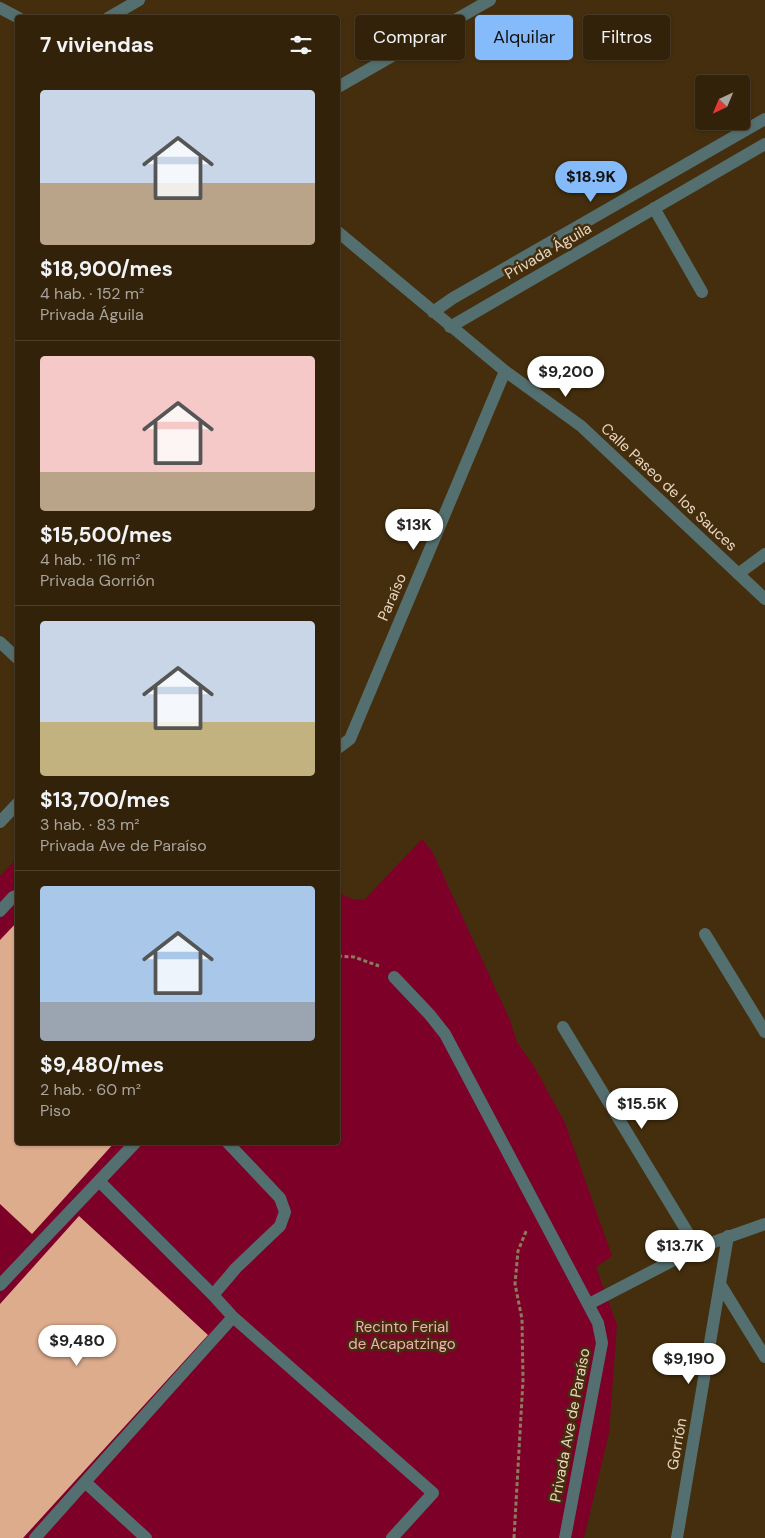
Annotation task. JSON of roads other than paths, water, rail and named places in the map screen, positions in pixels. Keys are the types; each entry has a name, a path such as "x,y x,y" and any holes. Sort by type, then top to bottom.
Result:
{"street":[{"path":"113,15 138,0"},
{"path":"340,86 490,0"},
{"path":"0,8 15,16"},
{"path":"433,312 453,298 765,119"},
{"name":"Privada Águila","path":"450,327 765,144"},
{"path":"654,208 702,292"},
{"name":"Calle Paseo de los Sauces","path":"340,234 450,327 505,371 580,426 765,599"},
{"name":"Paraíso","path":"340,746 350,739 505,371"},
{"path":"738,574 765,554"},
{"path":"0,642 15,656"},
{"path":"0,822 15,805"},
{"path":"0,911 15,896"},
{"path":"705,934 765,1032"},
{"name":"Privada Ave de Paraíso","path":"394,977 445,1034 598,1323 602,1344 565,1538"},
{"path":"563,1027 698,1248"},
{"path":"0,1285 133,1145"},
{"path":"213,1294 236,1268 280,1226 285,1212 280,1198 230,1145"},
{"path":"99,1181 213,1294 233,1318 434,1493 392,1538"},
{"path":"589,1304 698,1248 765,1224"},
{"name":"Gorrión","path":"677,1538 728,1236"},
{"path":"720,1284 765,1357"},
{"path":"34,1538 233,1318"},
{"path":"86,1482 146,1538"}],"park label":[{"name":"Recinto Ferial de Acapatzingo","path":"402,1336"}]}
